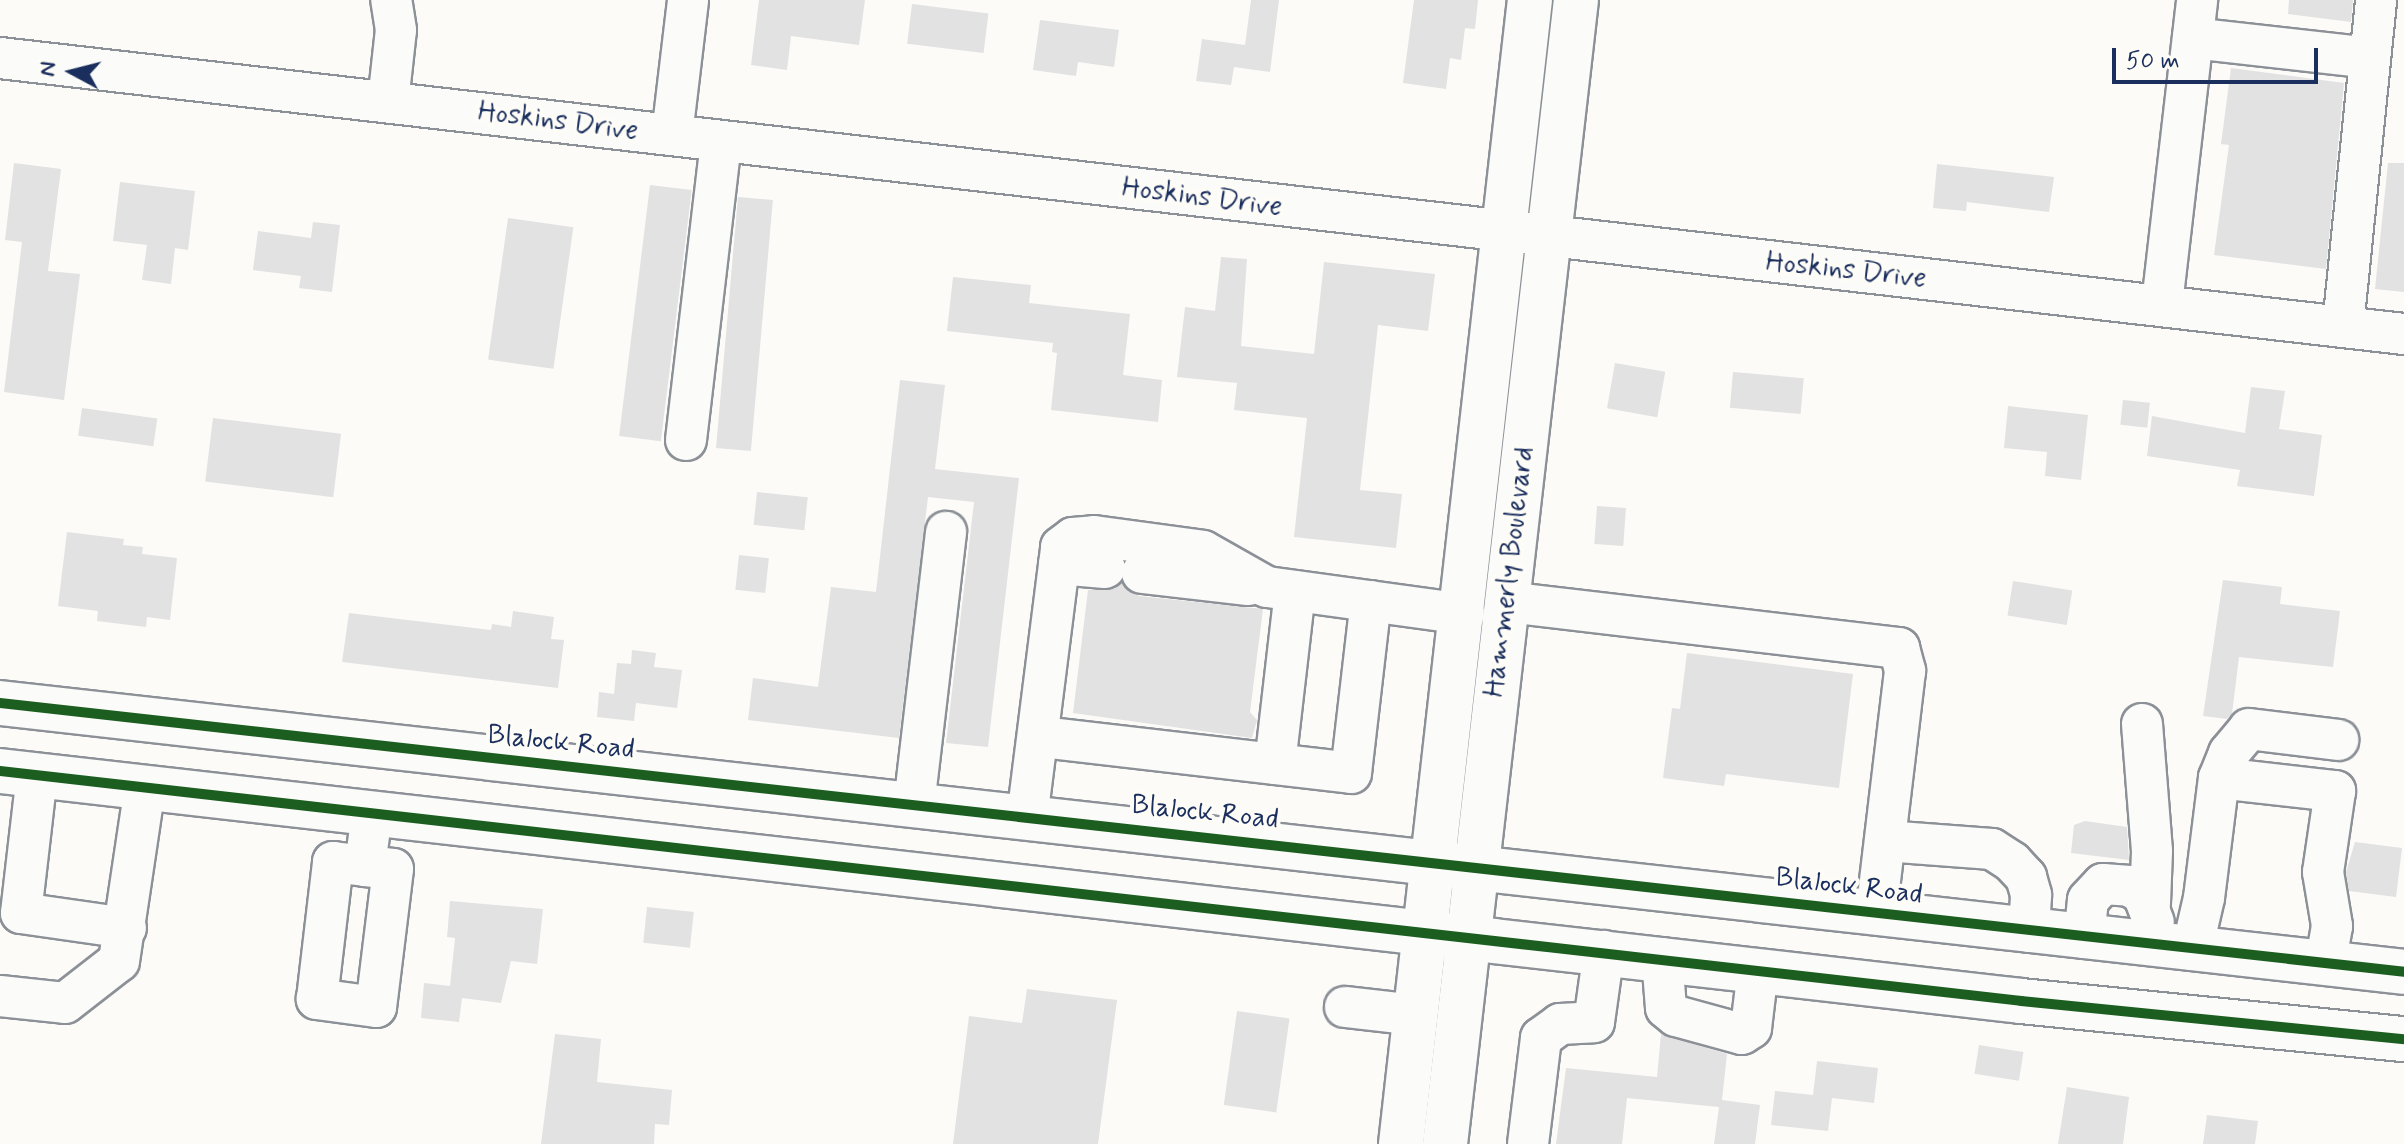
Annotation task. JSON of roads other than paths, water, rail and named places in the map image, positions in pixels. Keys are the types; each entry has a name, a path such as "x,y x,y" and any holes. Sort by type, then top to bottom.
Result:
{"main road":[{"name":"Hammerly Boulevard","path":"1445,1144 1470,935 1455,865 1464,614 1530,0"},
{"name":"Hammerly Boulevard","path":"1401,1144 1426,930 1455,865 1507,602 1576,0"},
{"name":"Blalock Road","path":"0,703 2084,938 2166,933 2325,964 2404,972"},
{"path":"368,812 374,747"},
{"path":"18,773 1007,882 2021,1001 2404,1039"},
{"path":"1007,882 1027,818"},
{"path":"2021,1001 2029,932"}],"street":[{"path":"388,102 396,30 391,0"},
{"path":"672,135 688,0"},
{"path":"2343,326 2376,0"},
{"path":"2162,304 2195,19 2370,58"},
{"name":"Hoskins Drive","path":"0,58 1503,234 2162,304 2404,334"},
{"path":"686,440 721,141"},
{"path":"914,805 946,532"},
{"path":"1027,818 1029,781 1041,737 1061,547 1073,538 1094,536 1203,551 1281,589"},
{"path":"1059,564 1464,614"},
{"path":"1275,764 1281,589"},
{"path":"1041,737 1351,773 1371,601"},
{"path":"1507,602 1899,648 1905,671 1876,914"},
{"path":"2142,724 2152,851 2166,933"},
{"path":"2166,933 2204,898 2219,778 2229,753 2249,729 2338,740"},
{"path":"18,773 21,913 126,928"},
{"path":"2219,778 2335,791 2323,872 2332,926 2325,964"},
{"path":"0,996 65,1003 119,961 145,787"},
{"path":"365,866 368,812"},
{"path":"1885,841 1992,849 2012,862 2026,877 2031,895 2029,932"},
{"path":"2084,938 2088,900 2103,884 2130,886 2166,933"},
{"path":"1528,1144 1541,1038 1560,1024 1594,1022 1604,951"},
{"path":"1662,958 1666,1008 1676,1016 1742,1034 1751,1028 1758,970"},
{"path":"1345,1007 1415,1015"}]}
